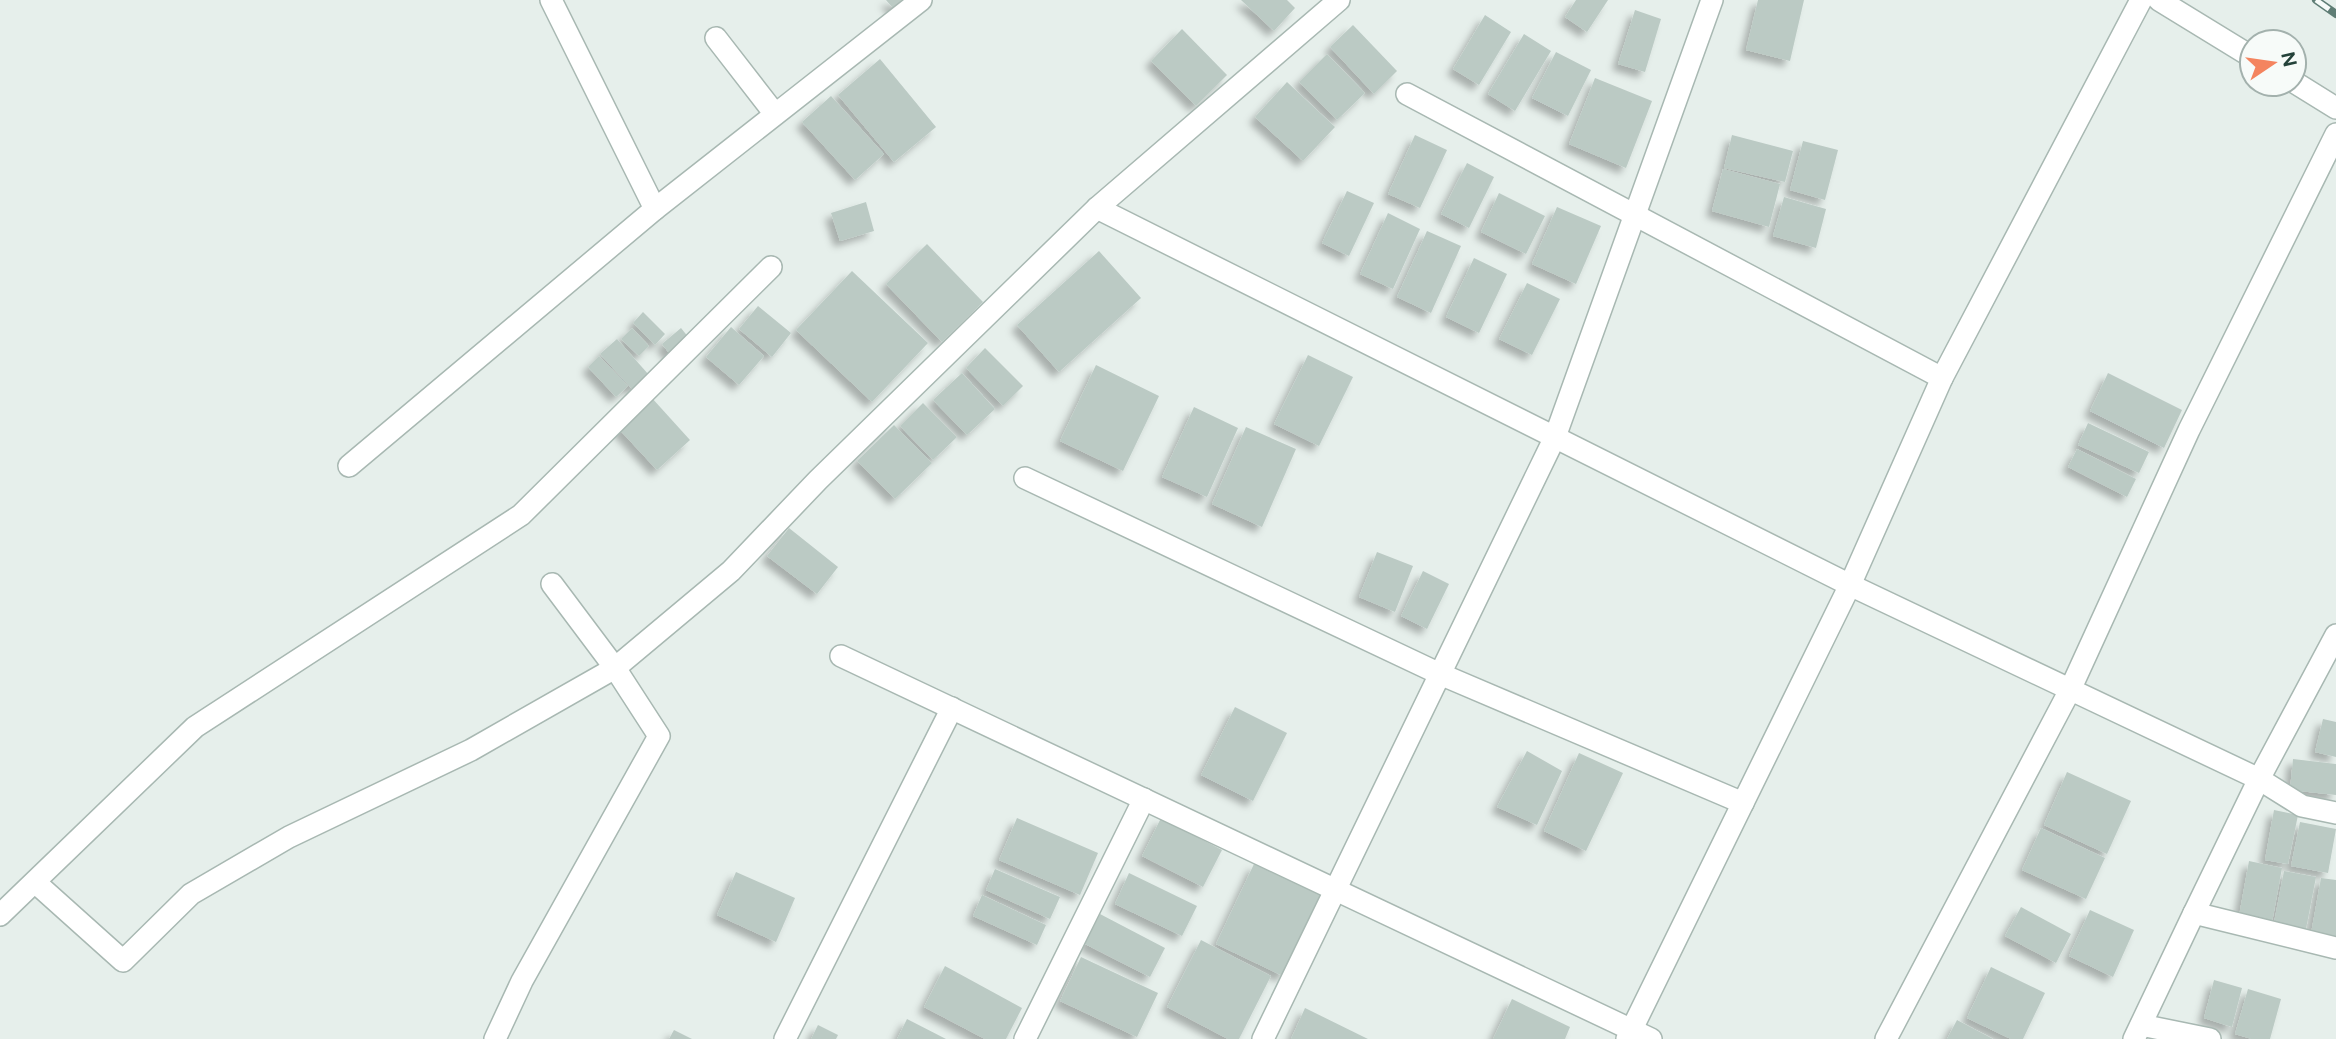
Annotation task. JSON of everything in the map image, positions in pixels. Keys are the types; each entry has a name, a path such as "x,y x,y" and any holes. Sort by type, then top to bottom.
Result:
{"street":[{"path":"551,0 655,209"},
{"path":"349,466 655,209 921,0"},
{"path":"36,883 123,961 191,894 289,837 471,750 615,668 731,571 818,480 1097,208 1339,0"},
{"path":"1263,1039 1555,437 1712,0"},
{"path":"1629,1035 1850,585 1941,378 2141,0"},
{"path":"2159,0 2238,48"},
{"path":"716,38 775,114"},
{"path":"2308,91 2336,108"},
{"path":"1408,94 1941,378"},
{"path":"1886,1039 2070,690 2189,430 2336,134"},
{"path":"1097,208 1850,585 2259,779 2302,806 2336,813"},
{"path":"0,915 195,727 521,515 771,267"},
{"path":"1025,478 1440,674 1743,803"},
{"path":"495,1039 522,981 659,736 615,668 552,584"},
{"path":"2210,1039 2138,1032 2259,779 2336,635"},
{"path":"841,656 1336,891 1629,1035 1651,1039"},
{"path":"785,1039 952,708"},
{"path":"1025,1039 1144,799"},
{"path":"2194,913 2336,948"}],"building":[{"path":"886,0 914,0 898,14"},
{"path":"1241,0 1287,0 1295,8 1274,31"},
{"path":"1576,0 1608,0 1587,32 1565,17"},
{"path":"1758,0 1804,0 1790,61 1746,50"},
{"path":"1635,10 1661,19 1645,72 1618,64"},
{"path":"1485,15 1511,32 1479,85 1453,69"},
{"path":"1353,25 1397,71 1374,94 1330,47"},
{"path":"1182,29 1227,75 1196,106 1151,61"},
{"path":"1524,34 1551,51 1515,111 1488,94"},
{"path":"1556,52 1591,70 1568,116 1532,98"},
{"path":"1327,54 1365,93 1337,120 1299,82"},
{"path":"880,59 936,127 894,162 838,95"},
{"path":"1595,78 1652,101 1626,168 1569,144"},
{"path":"1287,82 1335,127 1303,161 1255,117"},
{"path":"831,96 884,154 855,180 802,122"},
{"path":"1415,135 1447,150 1420,208 1388,194"},
{"path":"1732,135 1793,151 1785,182 1724,168"},
{"path":"1803,141 1838,150 1825,200 1790,190"},
{"path":"1467,163 1494,177 1469,228 1441,214"},
{"path":"1723,169 1780,184 1769,227 1712,211"},
{"path":"1347,191 1374,203 1349,256 1322,243"},
{"path":"1499,193 1545,216 1526,254 1481,232"},
{"path":"1784,197 1826,209 1816,248 1773,236"},
{"path":"866,202 874,231 840,241 831,213"},
{"path":"1557,207 1601,226 1576,284 1532,264"},
{"path":"1388,213 1420,229 1393,289 1360,274"},
{"path":"1427,231 1461,246 1431,313 1397,297"},
{"path":"927,244 983,302 942,342 886,284"},
{"path":"1099,251 1141,298 1059,372 1017,325"},
{"path":"1474,258 1507,274 1479,333 1446,317"},
{"path":"852,271 928,343 872,402 796,330"},
{"path":"1527,283 1560,299 1532,355 1499,339"},
{"path":"758,306 791,333 772,357 739,329"},
{"path":"643,312 665,334 655,345 633,323"},
{"path":"731,327 764,356 739,385 706,357"},
{"path":"632,328 649,346 639,356 621,339"},
{"path":"681,328 693,343 673,358 662,344"},
{"path":"617,339 649,375 633,390 600,354"},
{"path":"985,348 1023,386 1003,406 966,368"},
{"path":"1308,355 1353,377 1319,446 1274,424"},
{"path":"599,356 628,386 616,397 588,367"},
{"path":"1096,365 1159,396 1123,471 1060,441"},
{"path":"962,373 995,409 967,435 933,400"},
{"path":"2108,373 2182,410 2164,448 2090,411"},
{"path":"651,397 690,440 657,470 618,428"},
{"path":"923,403 957,437 933,460 900,426"},
{"path":"1194,407 1238,428 1207,497 1162,477"},
{"path":"2088,423 2149,452 2139,473 2078,445"},
{"path":"894,425 932,463 895,499 857,461"},
{"path":"1246,427 1296,449 1262,527 1212,504"},
{"path":"2077,449 2136,479 2127,497 2068,467"},
{"path":"789,528 838,567 817,594 767,556"},
{"path":"1377,552 1413,566 1395,612 1359,597"},
{"path":"1423,571 1449,584 1427,629 1401,616"},
{"path":"1235,707 1287,733 1253,801 1201,775"},
{"path":"2323,719 2336,722 2336,757 2315,752"},
{"path":"1527,751 1562,771 1537,825 1497,807"},
{"path":"1579,753 1623,773 1586,851 1544,831"},
{"path":"2293,759 2336,764 2336,795 2290,790"},
{"path":"2067,772 2131,801 2107,854 2044,825"},
{"path":"2274,810 2298,815 2288,864 2265,860"},
{"path":"1017,818 1098,853 1080,895 999,860"},
{"path":"1161,818 1222,850 1203,887 1142,856"},
{"path":"2300,822 2336,829 2328,873 2291,866"},
{"path":"2041,828 2105,858 2086,899 2022,870"},
{"path":"2249,861 2282,868 2272,922 2239,916"},
{"path":"1254,864 1321,895 1283,976 1216,944"},
{"path":"995,869 1060,897 1050,919 986,890"},
{"path":"2284,871 2316,877 2306,929 2274,923"},
{"path":"736,872 795,898 776,942 717,915"},
{"path":"1129,873 1197,906 1182,936 1115,904"},
{"path":"2321,878 2336,880 2336,938 2311,934"},
{"path":"982,895 1046,925 1037,945 973,916"},
{"path":"2021,907 2071,934 2056,963 2005,936"},
{"path":"2090,910 2134,930 2113,977 2069,956"},
{"path":"1100,914 1165,948 1150,977 1085,944"},
{"path":"1201,940 1271,976 1239,1039 1228,1039 1167,1007"},
{"path":"1081,957 1158,993 1137,1037 1060,1001"},
{"path":"945,966 1022,1008 1006,1039 985,1039 924,1007"},
{"path":"1991,967 2045,993 2023,1039 2011,1039 1967,1018"},
{"path":"2214,980 2242,988 2232,1027 2204,1018"},
{"path":"2248,989 2281,999 2270,1039 2252,1039 2235,1034"},
{"path":"1512,999 1570,1027 1565,1039 1493,1039"},
{"path":"1305,1008 1368,1039 1291,1039"},
{"path":"907,1019 946,1039 897,1039"},
{"path":"1957,1020 1993,1039 1947,1039"},
{"path":"818,1025 838,1035 836,1039 811,1039"},
{"path":"674,1030 692,1039 669,1039"}],"railway":[{"path":"2316,0 2336,14"}]}
